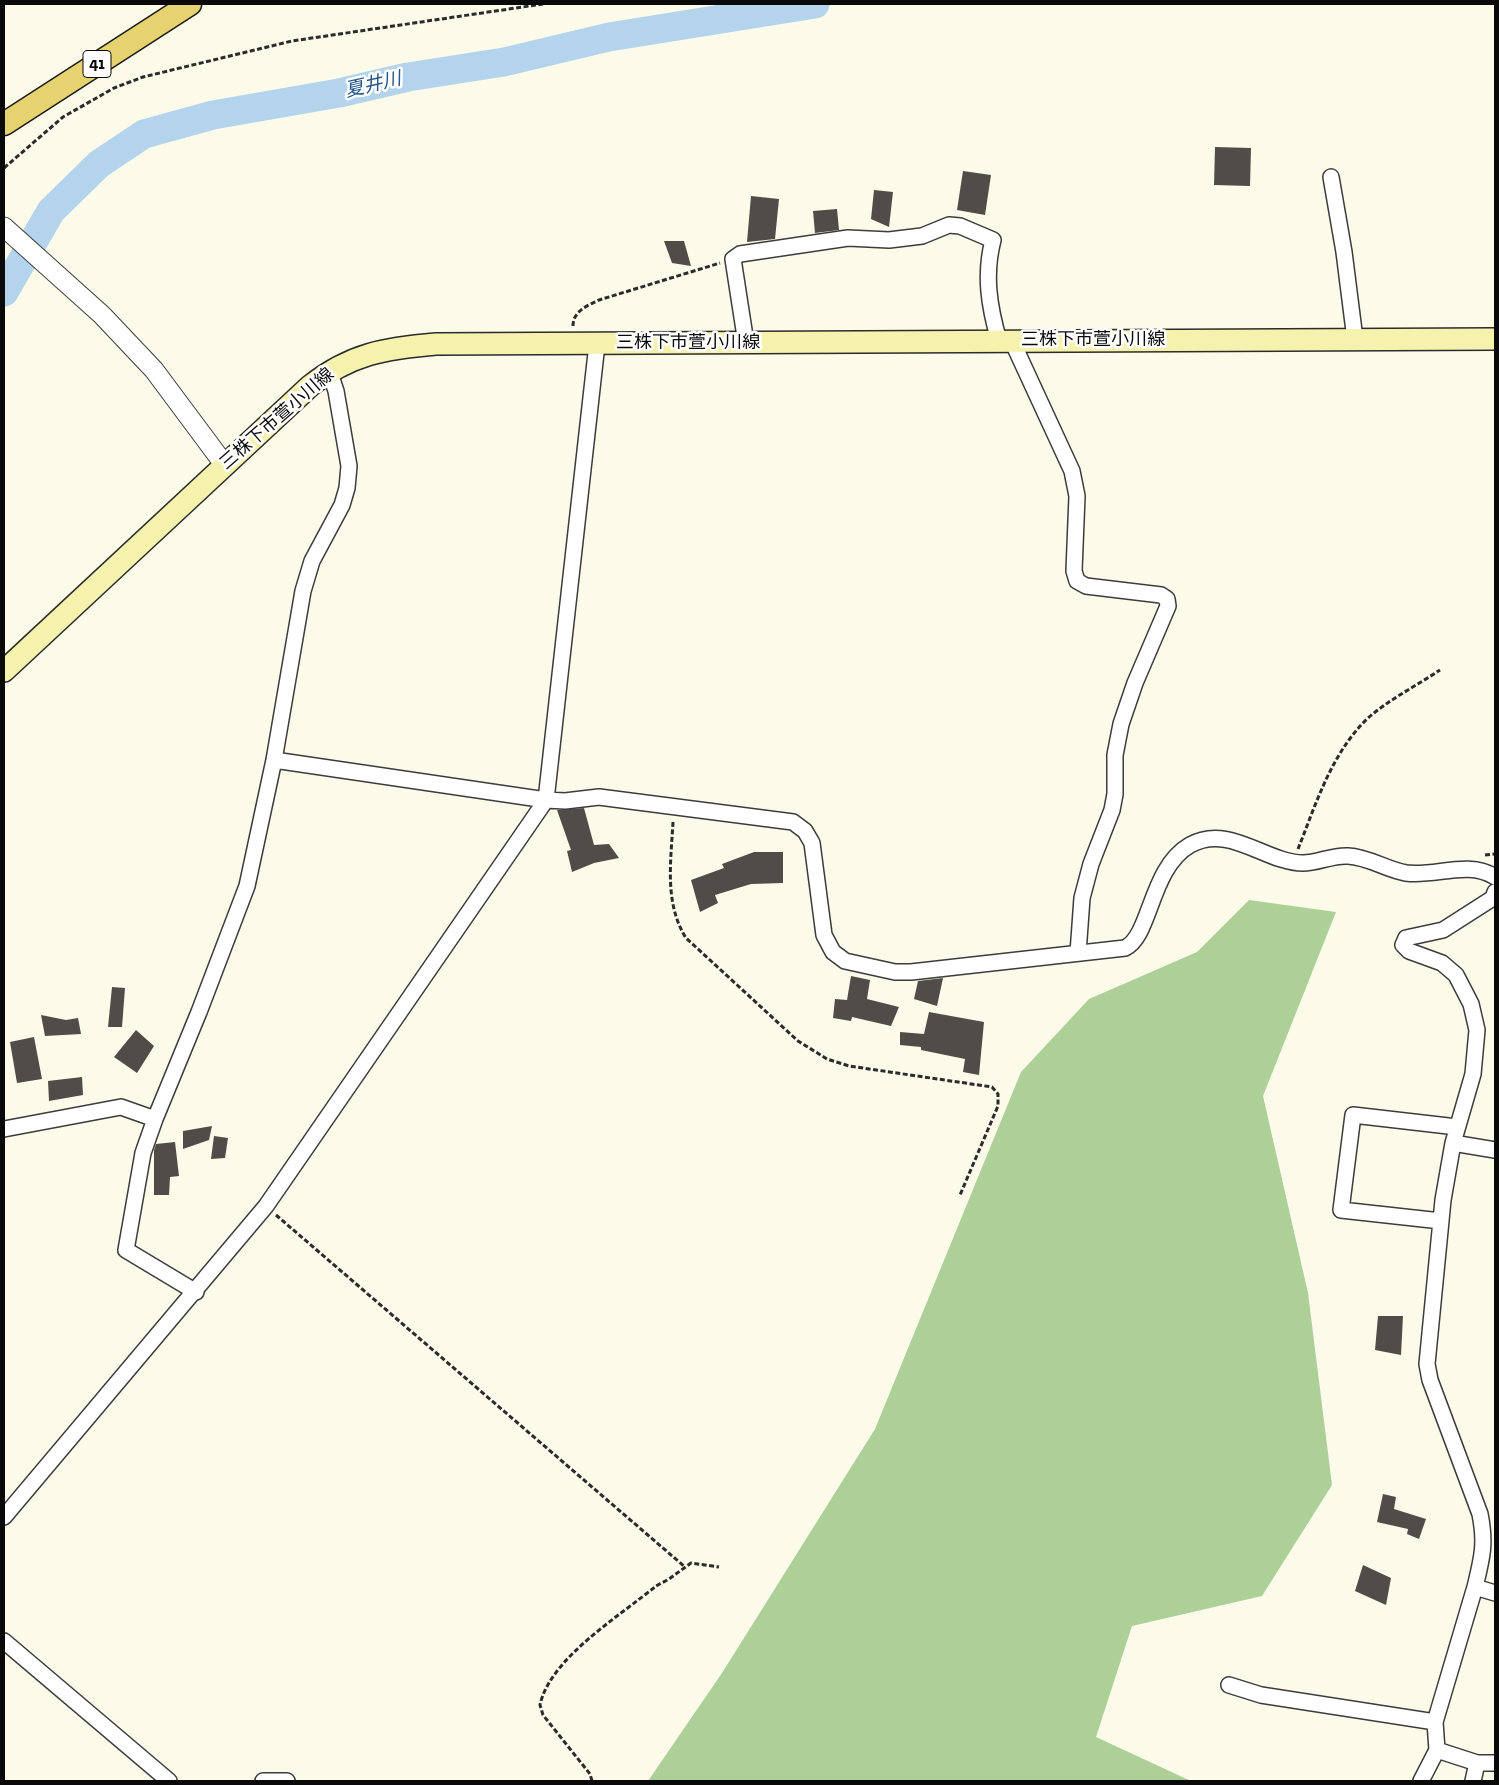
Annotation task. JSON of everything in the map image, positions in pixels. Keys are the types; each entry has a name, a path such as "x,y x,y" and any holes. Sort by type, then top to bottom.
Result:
{"main road":[{"name":"41","path":"4,124 190,4"},
{"name":"三株下市萱小川線","path":"4,672 224,464 329,370 359,356 392,347 436,344 1495,339"}],"street":[{"path":"1331,177 1356,339"},
{"path":"746,343 733,259 740,254 848,238 889,240 922,236 949,225 960,226 992,240 986,277 992,317 1072,472 1077,496 1074,571 1078,581 1086,586 1161,595 1167,599 1168,606 1135,683 1121,724 1115,755 1115,794 1112,810 1091,864 1082,898 1078,953"},
{"path":"4,227 102,315 154,370 224,464"},
{"path":"4,1517 196,1292 266,1206 546,800 597,344"},
{"path":"196,1292 126,1250 143,1153 155,1118 199,1012 247,886 284,761 303,591 312,561 338,511 347,488 349,466 336,391 329,370"},
{"path":"284,761 546,800 565,801 599,798 792,822 805,831 812,842 824,935 833,952 845,961 895,972 911,972 1125,948 1137,939 1159,881 1171,862 1191,845 1211,839 1241,842 1285,861 1304,863 1333,856 1350,856 1405,873 1435,874 1465,868 1486,872 1495,877"},
{"path":"1421,1781 1437,1750 1435,1722 1475,1587 1484,1546 1484,1532 1480,1514 1430,1380 1427,1364 1440,1221 1453,1143 1473,1074 1477,1030 1471,1004 1456,975 1442,963 1409,952 1403,946 1406,938 1413,934 1443,930 1493,898 1495,892"},
{"path":"4,1129 121,1107 155,1118"},
{"path":"1440,1221 1341,1210 1353,1115 1457,1127"},
{"path":"1453,1143 1495,1150"},
{"path":"1475,1587 1495,1593"},
{"path":"4,1641 169,1781"},
{"path":"1230,1685 1261,1695 1435,1722"},
{"path":"1437,1750 1477,1763 1495,1763"},
{"path":"1473,1781 1477,1763"},
{"path":"263,1781 287,1781"}],"path":[{"path":"4,168 63,117 114,88 143,77 292,41 543,4"},
{"path":"574,344 573,322 575,316 593,303 733,259"},
{"path":"1293,862 1330,768 1345,745 1374,714 1440,670"},
{"path":"674,806 670,878 676,922 686,938 798,1041 827,1059 849,1066 992,1087 998,1094 998,1106 960,1195"},
{"path":"266,1206 685,1567"},
{"path":"592,1781 590,1774 543,1715 540,1706 541,1698 552,1676 572,1653 656,1586 691,1563 719,1567"}],"green space":[{"path":"1249,900 1336,912 1263,1096 1308,1293 1332,1485 1262,1596 1132,1626 1096,1737 1191,1781 648,1781 722,1673 875,1429 1021,1072 1089,999 1197,952"}],"building":[{"path":"1215,147 1251,148 1250,186 1214,185"},
{"path":"963,171 991,175 985,215 957,210"},
{"path":"874,190 893,192 889,227 871,219"},
{"path":"751,196 779,199 775,239 747,242"},
{"path":"837,209 839,230 815,233 813,211"},
{"path":"664,241 684,241 691,266 672,263"},
{"path":"584,808 594,845 609,844 619,858 594,863 572,872 567,851 571,850 557,810"},
{"path":"754,852 783,852 783,883 751,884 715,895 718,903 700,912 691,880 724,868 722,864"},
{"path":"851,976 870,980 867,999 899,1007 891,1026 852,1017 851,1021 833,1018 835,999 847,1000"},
{"path":"943,978 937,1006 914,999 918,981"},
{"path":"112,987 125,988 122,1027 108,1027"},
{"path":"929,1012 984,1022 979,1075 963,1072 965,1059 921,1050 921,1047 900,1045 900,1032 924,1034"},
{"path":"41,1015 66,1020 78,1018 81,1034 45,1036"},
{"path":"136,1030 154,1046 137,1073 114,1057"},
{"path":"34,1037 42,1079 17,1083 10,1042"},
{"path":"82,1077 83,1095 49,1101 48,1081"},
{"path":"212,1126 209,1140 183,1149 183,1131"},
{"path":"214,1136 228,1138 225,1158 211,1159"},
{"path":"175,1142 179,1176 170,1177 169,1195 154,1195 154,1150 156,1144"},
{"path":"1378,1316 1403,1316 1401,1355 1375,1350"},
{"path":"1383,1494 1396,1497 1394,1509 1426,1519 1419,1539 1407,1534 1408,1529 1377,1522"},
{"path":"1363,1565 1391,1578 1386,1605 1355,1591"}],"waterway":[{"name":"夏井川","path":"4,292 51,211 99,164 144,134 213,115 339,93 408,77 504,62 609,37 815,4"}]}
